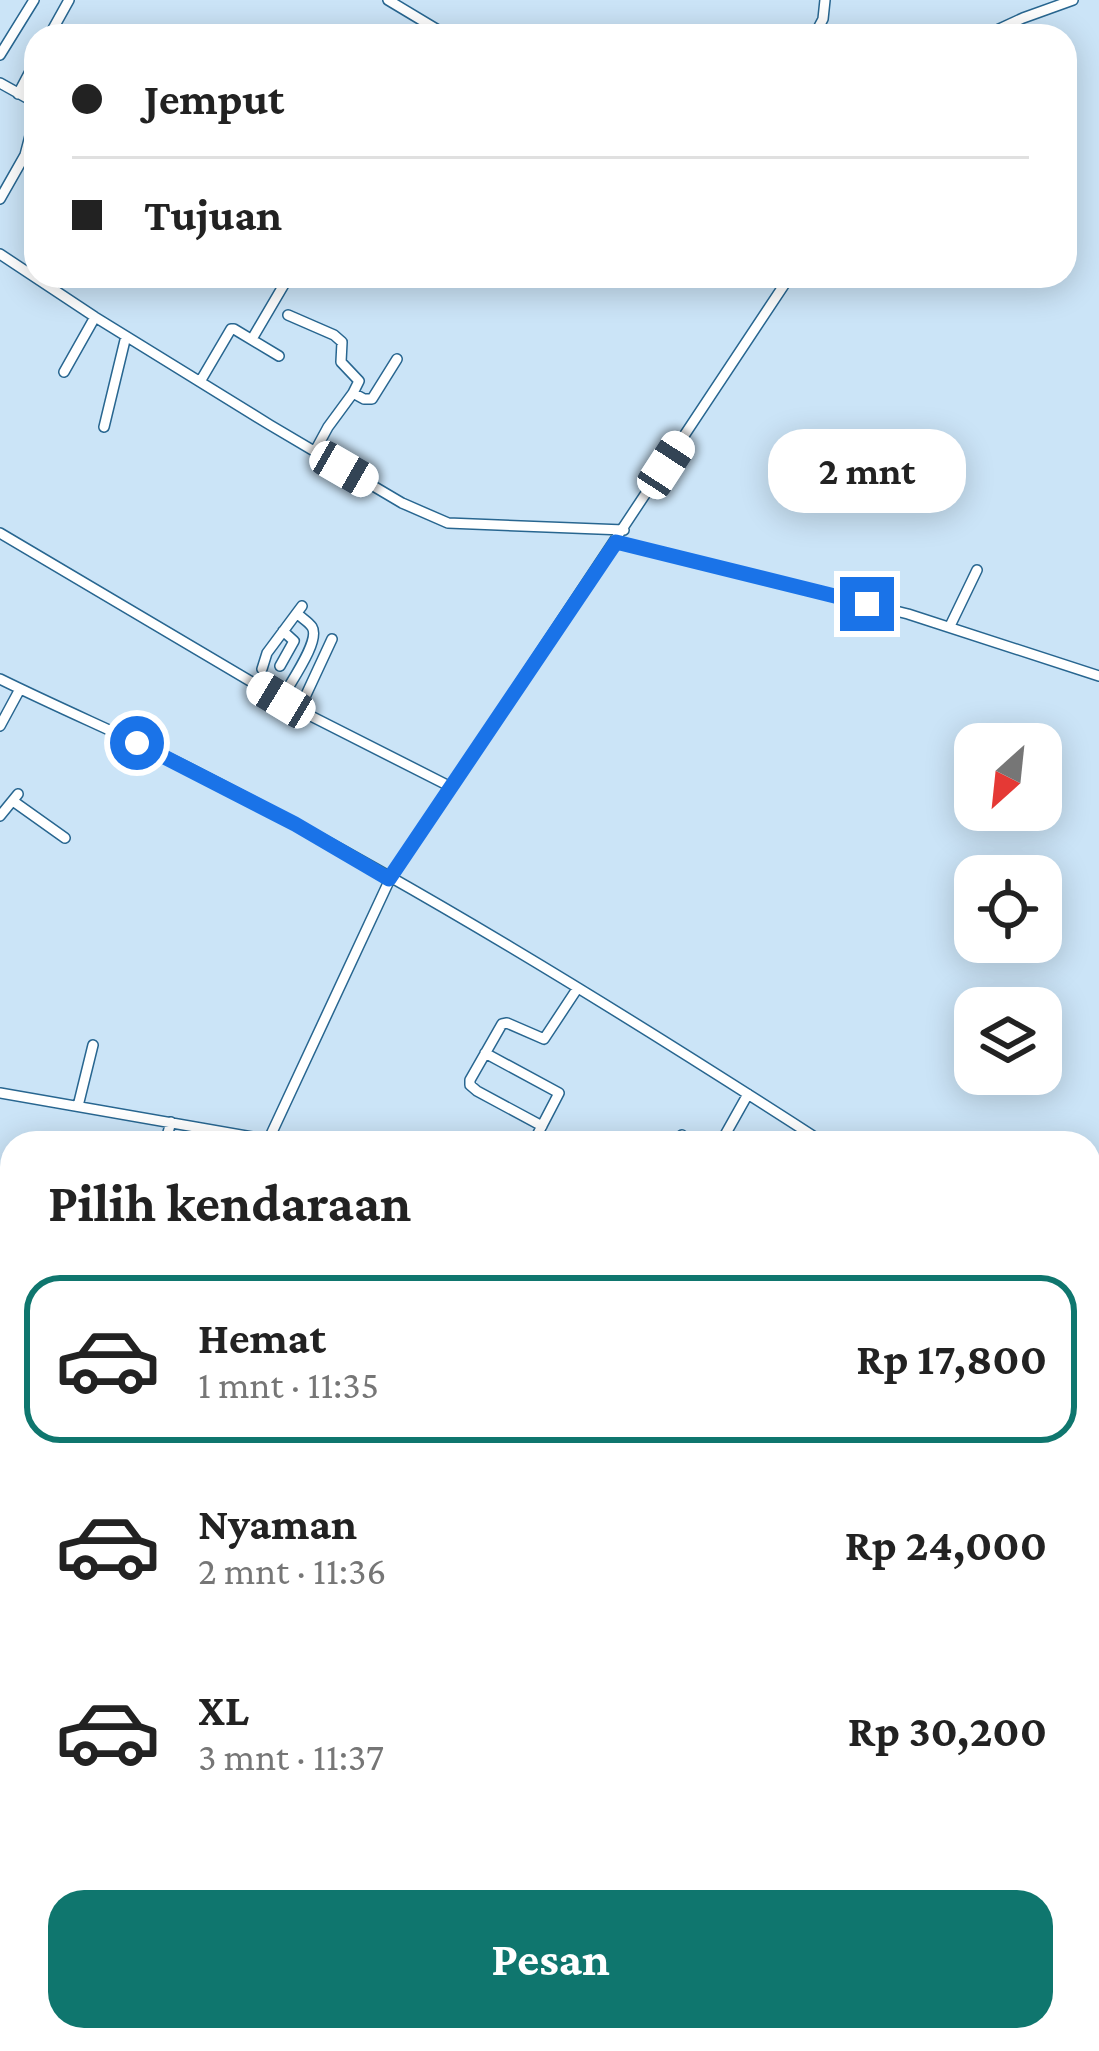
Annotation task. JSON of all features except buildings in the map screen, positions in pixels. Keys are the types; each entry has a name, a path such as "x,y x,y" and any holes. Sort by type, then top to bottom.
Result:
{"street":[{"path":"0,55 34,0"},
{"path":"388,0 427,23"},
{"path":"1010,24 1073,0"},
{"path":"0,83 24,97"},
{"path":"17,94 24,83"},
{"path":"0,199 24,157"},
{"path":"52,288 315,452 448,524 623,530"},
{"path":"252,339 282,288"},
{"path":"272,1131 389,879 782,288"},
{"path":"288,315 342,342 343,367 359,381 315,452"},
{"path":"64,372 95,316"},
{"path":"201,380 231,329 280,356"},
{"path":"104,427 126,336"},
{"path":"353,394 372,399 397,358"},
{"path":"270,425 278,411"},
{"path":"0,533 281,700 449,786"},
{"path":"616,542 950,626 1099,676"},
{"path":"950,626 976,570"},
{"path":"262,669 265,657 299,609 315,634 281,700"},
{"path":"280,666 294,641 283,631"},
{"path":"299,710 332,639"},
{"path":"0,679 187,767 352,855 805,1131"},
{"path":"0,726 20,689"},
{"path":"0,816 15,798 65,838"},
{"path":"542,1126 472,1089 471,1076 504,1023 541,1039 547,1037 577,989"},
{"path":"78,1106 93,1046"},
{"path":"485,1053 558,1091 539,1131"},
{"path":"0,1094 216,1131"},
{"path":"726,1131 748,1094"},
{"path":"168,1131 171,1122"}],"route":[{"path":"137,743 295,824 389,879 616,542 867,604"}]}
